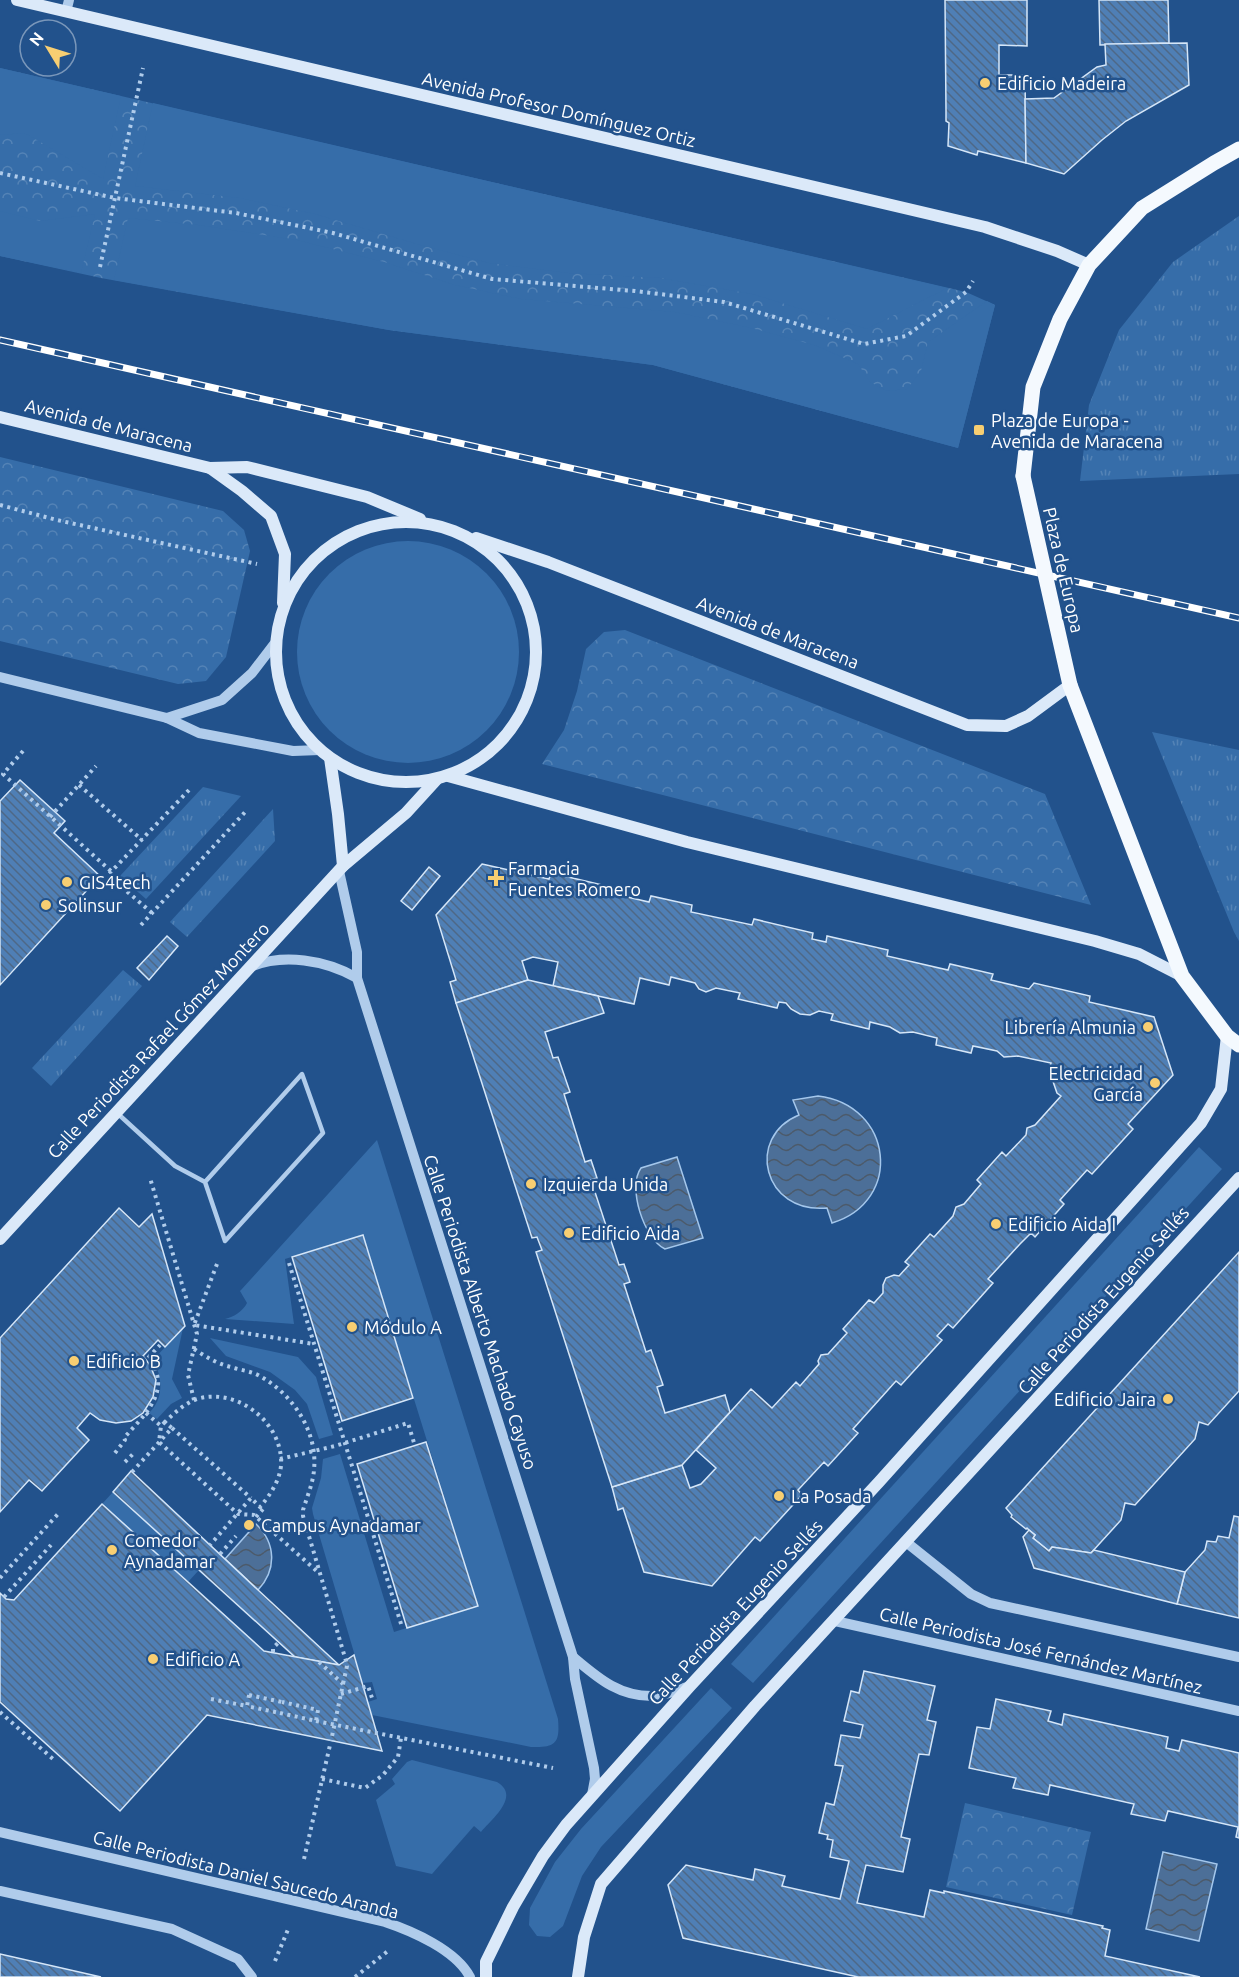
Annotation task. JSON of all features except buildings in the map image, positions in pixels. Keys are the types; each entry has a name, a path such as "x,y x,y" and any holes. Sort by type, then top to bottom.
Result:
{"main road":[{"name":"Avenida Profesor Domínguez Ortiz","path":"17,0 68,6 985,227 1057,251 1089,265"},
{"name":"Plaza de Europa","path":"1233,1040 1182,976 1070,685 1023,476 1033,387 1060,319 1089,265 1142,208 1239,149"},
{"name":"Avenida de Maracena","path":"0,417 210,468 247,467 368,497 427,522 548,562 967,725 1006,726 1028,716 1070,685"},
{"name":"Avenida de Maracena","path":"210,468 271,516 285,554 283,607"},
{"path":"427,522 385,522 346,535 301,574 283,607 274,643 276,661 288,708 325,754 351,771 399,783 442,778 486,756 516,723 535,678 537,637 528,600 505,564 466,535"},
{"path":"325,754 338,814 341,869"},
{"path":"442,778 687,842 1095,941 1139,954 1182,976"},
{"name":"Calle Periodista Rafael Gómez Montero","path":"0,1239 341,869 406,813 442,778"},
{"name":"Calle Periodista Eugenio Sellés","path":"486,1977 486,1962 513,1907 554,1841 690,1686 879,1482 1201,1123 1221,1089 1233,1040"},
{"name":"Calle Periodista Eugenio Sellés","path":"578,1977 584,1937 602,1884 754,1706 835,1621 1239,1178"}],"street":[{"path":"167,718 222,700 252,673 274,643"},
{"path":"0,676 167,718 199,733 293,751 325,754"},
{"name":"Calle Periodista Alberto Machado Cayuso","path":"341,869 357,952 357,978 573,1657 575,1679 594,1768 595,1779 592,1795"},
{"path":"250,967 266,961 294,960 335,967 357,978"},
{"name":"Calle Periodista José Fernández Martínez","path":"906,1542 971,1594 990,1603 1239,1657"},
{"name":"Calle Periodista José Fernández Martínez","path":"835,1621 1239,1711"},
{"path":"573,1657 595,1676 619,1691 656,1696 690,1686"},
{"name":"Calle Periodista Daniel Saucedo Aranda","path":"0,1832 385,1922 450,1954 464,1966 470,1977"},
{"path":"0,1891 172,1929 238,1959 252,1977"}],"lane":[{"path":"116,1112 175,1166 205,1182 225,1241 323,1133 302,1074 205,1182"}],"path":[{"path":"100,267 143,68"},
{"path":"0,173 115,198 236,213 333,233 492,279 635,291 724,302 864,344 906,336 966,292 973,281"},
{"path":"0,505 257,564"},
{"path":"23,751 3,774 112,872"},
{"path":"50,817 96,766"},
{"path":"79,785 142,840"},
{"path":"152,914 108,875 189,790"},
{"path":"141,925 247,810"},
{"path":"149,1174 197,1334 188,1375 194,1400"},
{"path":"194,1325 225,1241"},
{"path":"288,1263 402,1627"},
{"path":"194,1325 314,1344"},
{"path":"115,1453 156,1397 158,1383 154,1368 148,1358 160,1345"},
{"path":"194,1349 220,1364 255,1374 280,1390 293,1402 300,1413 314,1450 313,1475 303,1514 347,1666 304,1859"},
{"path":"159,1442 163,1424 178,1409 194,1400 209,1397 229,1398 248,1406 264,1420 272,1432 279,1448 280,1459 279,1478 261,1507 263,1509 256,1516"},
{"path":"146,1413 172,1428 261,1507"},
{"path":"280,1459 344,1443 408,1423 415,1446"},
{"path":"132,1472 172,1428"},
{"path":"159,1442 238,1514 256,1516 320,1573"},
{"path":"125,1462 135,1452"},
{"path":"210,1545 251,1498"},
{"path":"0,1578 58,1515"},
{"path":"220,1554 236,1536"},
{"path":"4,1597 51,1545"},
{"path":"273,1652 273,1648 279,1642"},
{"path":"319,1662 343,1684"},
{"path":"341,1694 368,1686 372,1698"},
{"path":"247,1706 249,1695 282,1702 318,1710 316,1721"},
{"path":"211,1699 553,1768"},
{"path":"0,1712 54,1760"},
{"path":"322,1779 364,1788 382,1775 398,1757 401,1738"},
{"path":"270,1969 279,1953 289,1925"},
{"path":"355,1977 389,1949"}],"green space":[{"path":"0,68 18,72 18,78 43,78 966,292 995,305 958,448 653,365 389,330 101,278 0,256"},
{"path":"0,68 18,72 18,78 43,78 121,96 103,179 25,133 0,135"},
{"path":"153,103 947,288 867,329 752,294 660,278 568,273 489,263 315,214 240,198 135,186"},
{"path":"0,211 40,221 95,214 81,273 0,256"},
{"path":"1239,216 1239,474 1080,481 1089,405 1119,330 1173,262"},
{"path":"128,218 198,225 297,240 384,262 455,285 521,299 675,312 747,327 814,345 858,364 870,382 887,391 907,389 921,371 928,342 987,301 995,305 958,448 653,365 389,330 114,280"},
{"path":"0,457 223,511 244,530 250,551 226,657 206,681 178,684 0,641"},
{"path":"397,541 419,541 451,549 487,573 511,609 517,630 519,652 517,674 511,695 487,731 451,755 419,763 397,763 365,755 337,738 322,723 305,695 297,663 297,641 305,609 322,581 337,566 365,549"},
{"path":"625,630 1045,794 1091,905 542,764 564,730 577,691 586,649 604,632"},
{"path":"1152,732 1239,750 1239,941 1234,932"},
{"path":"203,787 241,796 146,899 120,876"},
{"path":"273,809 275,841 187,937 170,922"},
{"path":"123,970 142,986 51,1086 32,1068"},
{"path":"377,1140 558,1719 557,1739 551,1745 531,1747 372,1715 368,1702 377,1699 372,1682 363,1683 313,1514 312,1508 321,1478 323,1459 340,1454 394,1632 478,1605 363,1235 285,1259 294,1324 225,1319 243,1309 247,1303 240,1291"},
{"path":"1199,1147 1222,1169 753,1683 731,1664"},
{"path":"183,1328 172,1379 182,1398 171,1404 157,1419 149,1413 157,1401 160,1388 159,1373 153,1360"},
{"path":"210,1338 298,1357 316,1377 333,1435 319,1439 307,1404 295,1390 270,1372 226,1356"},
{"path":"113,1492 199,1570 188,1582 102,1504"},
{"path":"711,1688 732,1708 601,1847 582,1876 563,1926 550,1937 537,1936 529,1925 530,1908 555,1862 581,1829"},
{"path":"412,1760 497,1782 504,1788 506,1794 502,1807 492,1821 481,1832 474,1826 432,1874 396,1866 376,1800 395,1784 392,1779 407,1762"},
{"path":"965,1803 1091,1832 1072,1915 946,1887"}],"water":[{"path":"818,1096 843,1103 862,1117 874,1134 880,1155 879,1176 871,1195 855,1212 832,1223 827,1208 805,1207 788,1199 776,1187 769,1172 767,1156 772,1140 782,1126 799,1115 793,1100"},
{"path":"677,1157 703,1238 665,1249 650,1235 644,1224 637,1199 637,1177 641,1168"},
{"path":"256,1524 263,1531 272,1557 269,1574 258,1590 225,1559"},
{"path":"1163,1852 1217,1864 1199,1941 1146,1929"}],"railway":[{"path":"0,340 1239,618"}],"place":[{"name":"Edificio Madeira","path":"985,83"},
{"name":"Plaza de Europa - Avenida de Maracena","path":"979,430"},
{"name":"Farmacia Fuentes Romero","path":"496,878"},
{"name":"GIS4tech","path":"67,882"},
{"name":"Solinsur","path":"46,905"},
{"name":"Librería Almunia","path":"1148,1027"},
{"name":"Electricidad García","path":"1155,1083"},
{"name":"Izquierda Unida","path":"531,1184"},
{"name":"Edificio Aida I","path":"996,1224"},
{"name":"Edificio Aida","path":"569,1233"},
{"name":"Módulo A","path":"352,1327"},
{"name":"Edificio B","path":"74,1361"},
{"name":"Edificio Jaira","path":"1168,1399"},
{"name":"La Posada","path":"779,1496"},
{"name":"Campus Aynadamar","path":"249,1525"},
{"name":"Comedor Aynadamar","path":"112,1550"},
{"name":"Edificio A","path":"153,1659"}]}
